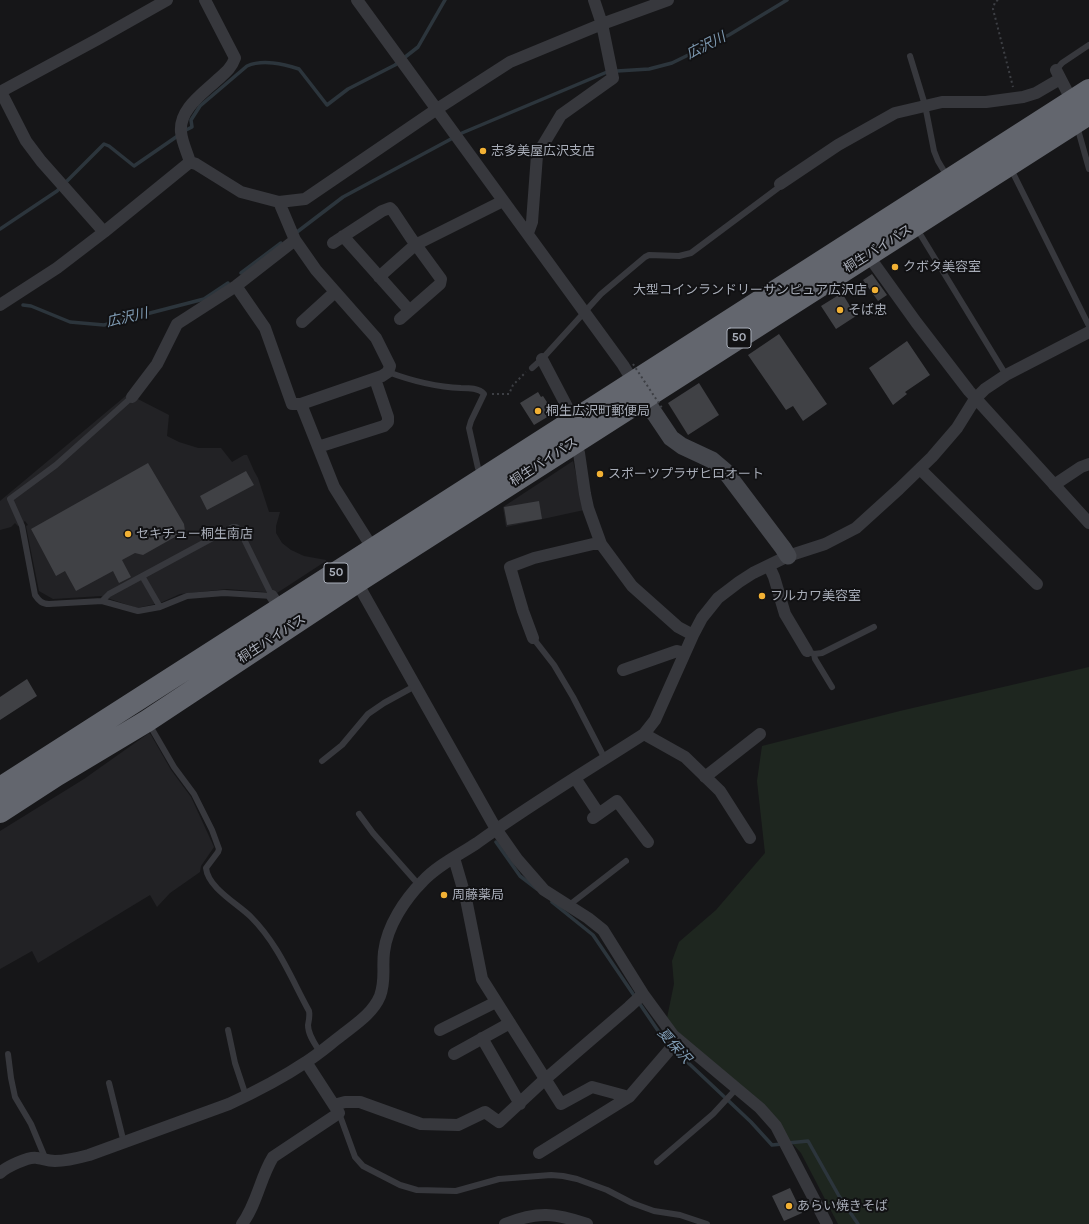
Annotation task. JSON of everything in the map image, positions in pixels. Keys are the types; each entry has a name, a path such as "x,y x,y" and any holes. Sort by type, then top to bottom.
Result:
{"highway":[{"name":"桐生バイパス","path":"862,247 914,226 1009,166 1079,108"},
{"name":"桐生バイパス","path":"0,812 147,721 352,574 576,442 643,388 862,247 950,180 1079,108"},
{"name":"桐生バイパス","path":"0,788 276,602 352,574 373,549 483,478 574,420 643,388"}],"street":[{"path":"104,232 37,156 26,141 0,92 167,0"},
{"path":"190,162 182,138 182,119 193,103 231,68 235,58 205,0"},
{"path":"356,0 528,233 623,365 643,388 671,438 682,446 712,460 725,471 788,556"},
{"path":"528,233 532,222 537,155 561,115 613,78 602,24 594,0"},
{"path":"190,162 196,164 241,192 279,202 305,199 436,109 510,62 602,24 668,0"},
{"path":"780,184 838,145 895,113 926,105 942,102 986,102 1023,97 1036,93 1058,75 1079,108"},
{"path":"0,305 56,268 104,232 190,162"},
{"path":"379,277 416,245 503,201"},
{"path":"236,286 265,328 292,404 301,404 375,379 388,372 390,369 389,362 376,338 316,270 295,240 279,202"},
{"path":"332,243 382,211 390,208 393,211 441,279 440,284 400,319"},
{"path":"343,236 409,310"},
{"path":"132,398 157,364 177,324 236,286 295,240"},
{"path":"862,247 916,322 975,399 1089,523"},
{"path":"302,322 335,292"},
{"path":"0,1173 21,1161 36,1157 46,1161 72,1159 89,1155 229,1104 306,1062 320,1052 371,1012 379,997 384,979 384,951 391,927 403,905 419,885 443,864 644,734 655,720 702,618 718,598 753,573 788,556 824,544 856,528 920,469 949,437 975,399 985,389 1006,375 1089,332"},
{"path":"542,359 574,420"},
{"path":"318,447 384,426 388,422 388,417 375,379"},
{"path":"301,404 338,495 373,549"},
{"path":"576,442 588,508 602,544 632,586 678,627 693,635"},
{"path":"1054,485 1081,467 1089,464"},
{"path":"920,469 1037,584"},
{"path":"533,638 510,567 534,558 593,544 602,544"},
{"path":"769,566 774,577 785,614 810,652"},
{"path":"352,574 496,829 517,859 544,890 588,918 603,930 642,994 678,1040 760,1108 776,1126 827,1224"},
{"path":"623,670 677,651 685,653"},
{"path":"644,734 685,757 720,791 750,838"},
{"path":"705,777 760,734"},
{"path":"575,778 596,816 617,801 648,842"},
{"path":"454,858 466,899 482,978 560,1104 592,1087 629,1096"},
{"path":"242,1224 254,1203 273,1157 345,1102 360,1102 421,1124 458,1125 485,1112 499,1122 545,1079 629,1007 642,994"},
{"path":"440,1030 496,1002"},
{"path":"454,1054 510,1023"},
{"path":"482,1038 520,1104"},
{"path":"539,1153 629,1096 678,1040"},
{"path":"306,1062 337,1109"},
{"path":"505,1224 520,1218 550,1219 564,1216 587,1224"}],"lane":[{"path":"1058,75 1062,63 1089,45"},
{"path":"910,56 926,105 934,151 938,161 950,180"},
{"path":"1079,108 1089,169"},
{"path":"1009,166 1015,175 1089,326"},
{"path":"532,368 601,294 645,257 679,256 691,253 778,188 780,184"},
{"path":"914,226 1006,375"},
{"path":"388,372 420,383 438,387 472,388 484,394 469,428 478,468 483,478"},
{"path":"132,398 56,465 10,498 22,526 35,595 38,600 44,604 102,601 138,611 160,608 180,598 199,595 236,593 276,602"},
{"path":"102,601 109,594 233,527 236,527 239,529 276,602"},
{"path":"142,576 160,608"},
{"path":"810,652 822,653 874,627"},
{"path":"533,638 554,665 606,759"},
{"path":"810,652 832,687"},
{"path":"322,761 342,745 368,714 384,703 415,686"},
{"path":"147,721 174,768 194,794 219,848 218,852 206,868 207,874 222,893 257,923 280,954 309,1011 310,1035 320,1052"},
{"path":"359,814 373,833 419,885"},
{"path":"568,906 626,861"},
{"path":"228,1030 235,1063 246,1096"},
{"path":"8,1054 15,1097 30,1124 46,1161"},
{"path":"109,1083 124,1143"},
{"path":"657,1162 713,1114 736,1088"},
{"path":"337,1109 358,1162 369,1170 410,1189 441,1191 456,1190 499,1179 551,1175 563,1176 577,1179 607,1190 632,1203 654,1211 680,1215 707,1224"}],"path":[{"path":"998,0 994,2 993,8 1016,98"},
{"path":"484,394 509,394 513,385 532,368"}],"shaded area":[{"path":"128,394 169,415 167,436 179,442 198,448 221,448 232,462 244,455 247,455 258,478 269,512 280,512 276,526 276,533 282,543 291,550 304,556 326,561 277,593 227,589 180,594 160,603 137,608 101,596 53,599 39,591 26,526 28,525 25,521 18,526 15,523 11,527 0,530 0,501"},
{"path":"573,461 584,510 506,527 503,507"},
{"path":"1089,667 1089,1224 838,1224 801,1153 760,1108 677,1033 667,1018 674,984 672,961 679,942 716,910 765,853 757,781 762,746 900,711"},
{"path":"149,733 171,770 191,797 214,847 201,866 200,872 170,893 157,907 150,895 38,963 32,951 0,969 0,831 84,779"}],"building":[{"path":"872,274 887,295 878,301 863,280"},
{"path":"842,293 856,316 836,329 821,306"},
{"path":"779,334 827,404 803,421 793,406 786,410 748,355"},
{"path":"907,341 930,375 905,392 907,394 893,405 869,368"},
{"path":"699,383 719,415 688,435 668,403"},
{"path":"538,392 541,397 543,396 554,413 534,425 520,403"},
{"path":"148,463 184,524 185,531 143,555 135,553 122,560 131,577 119,583 113,571 76,591 65,571 56,576 31,529"},
{"path":"246,471 254,485 207,510 200,496"},
{"path":"539,501 542,519 507,525 504,507"},
{"path":"27,679 37,696 0,720 0,697"},
{"path":"790,1188 802,1213 784,1221 772,1196"}],"waterway":[{"path":"184,131 192,127 191,120 200,106 247,66 253,64 273,63 299,69 327,105 348,89 395,65 418,47 445,0"},
{"name":"広沢川","path":"617,71 649,69 672,63 729,35 787,0"},
{"name":"広沢川","path":"462,133 607,72"},
{"path":"0,229 57,191 104,144 109,146 134,166 179,135"},
{"name":"広沢川","path":"297,232 343,197 451,139"},
{"name":"広沢川","path":"241,273 281,243"},
{"name":"広沢川","path":"23,305 31,306 70,322 104,325 204,299 228,283"},
{"name":"夏保沢","path":"496,842 520,876 537,889"},
{"name":"夏保沢","path":"552,902 593,935 665,1041 751,1122 772,1145 782,1144"},
{"name":"夏保沢","path":"788,1143 808,1141 839,1196 858,1224"}],"place":[{"name":"志多美屋広沢支店","path":"483,151"},
{"name":"クボタ美容室","path":"895,267"},
{"name":"大型コインランドリーサンピュア広沢店","path":"875,290"},
{"name":"そば忠","path":"840,310"},
{"name":"桐生広沢町郵便局","path":"538,411"},
{"name":"スポーツプラザヒロオート","path":"600,474"},
{"name":"セキチュー桐生南店","path":"128,534"},
{"name":"フルカワ美容室","path":"762,596"},
{"name":"周藤薬局","path":"444,895"},
{"name":"あらい焼きそば","path":"789,1206"}]}
